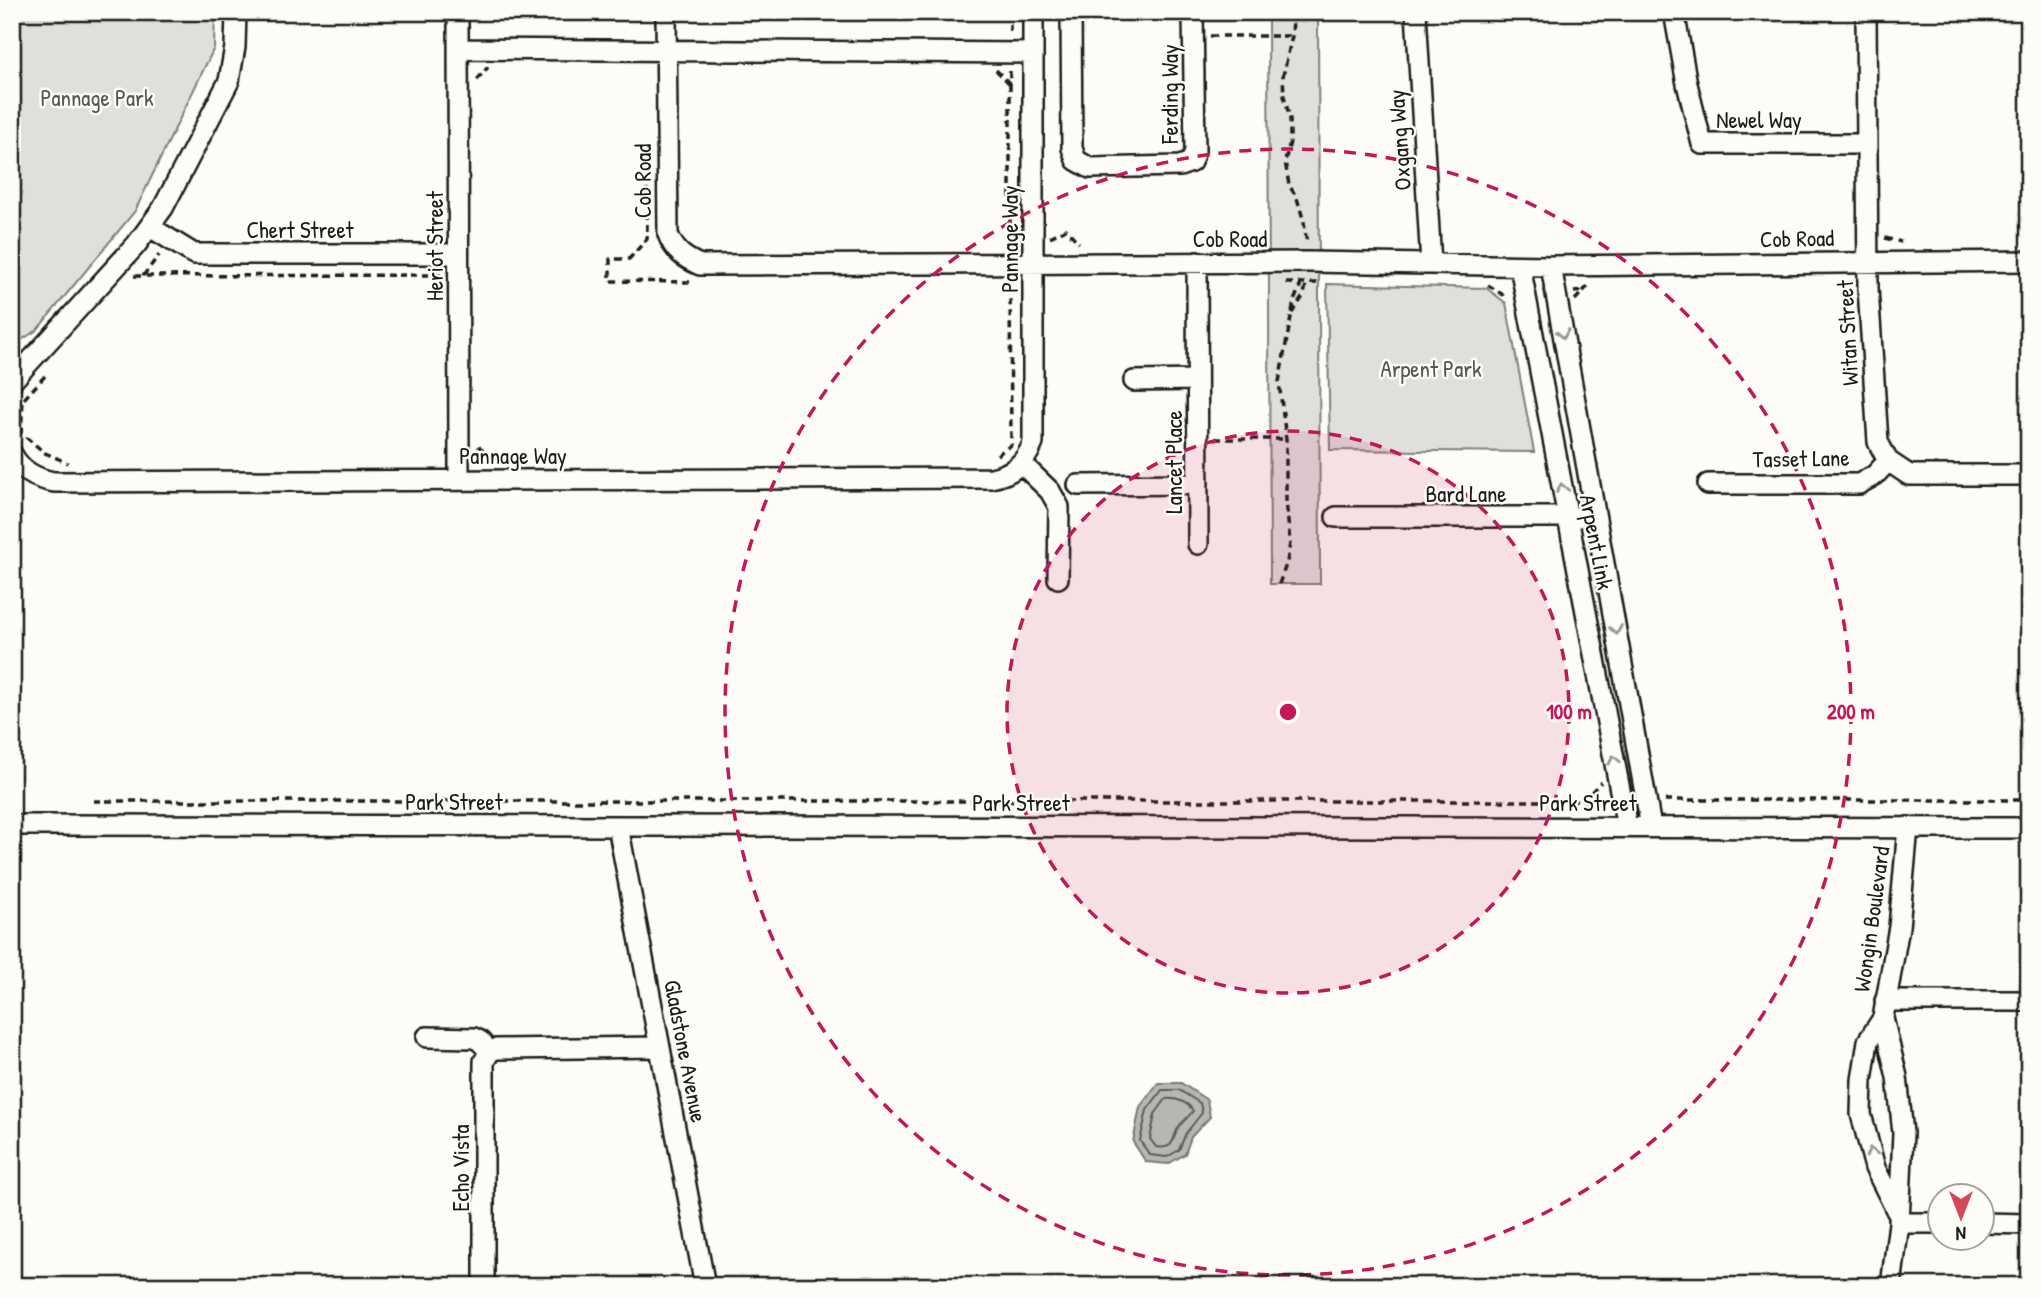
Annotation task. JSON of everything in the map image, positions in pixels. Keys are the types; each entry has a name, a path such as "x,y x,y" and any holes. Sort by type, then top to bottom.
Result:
{"street":[{"path":"12,381 150,228 163,208 229,81 235,47 236,12"},
{"name":"Heriot Street","path":"458,12 459,472"},
{"name":"Cob Road","path":"666,12 667,228 673,247 686,259 700,265 1010,263 1034,254 1197,262 1307,253 1432,264 1550,267 2029,261"},
{"name":"Pannage Way","path":"13,459 38,479 54,482 459,472 991,478 1012,471 1022,464 1032,443 1033,12"},
{"name":"Ferding Way","path":"1071,12 1072,148 1076,160 1090,167 1180,166 1191,162 1195,151 1193,12"},
{"name":"Oxgang Way","path":"1416,12 1432,264"},
{"name":"Newel Way","path":"1674,12 1687,84 1702,144 1867,144"},
{"name":"Witan Street","path":"1866,12 1868,288 1878,442 1888,461"},
{"path":"459,49 1033,53"},
{"name":"Chert Street","path":"150,228 194,254 458,254"},
{"name":"Lancet Place","path":"1197,262 1198,544"},
{"name":"Arpent Link","path":"1520,266 1627,827"},
{"name":"Arpent Link","path":"1550,267 1651,827"},
{"name":"Lancet Place","path":"1134,381 1197,380"},
{"path":"1888,461 1909,475 2029,475"},
{"name":"Tasset Lane","path":"1708,484 1858,484 1875,475 1888,461"},
{"path":"1022,464 1050,491 1059,507 1058,578"},
{"path":"1078,485 1198,484"},
{"name":"Bard Lane","path":"1336,517 1596,516"},
{"name":"Park Street","path":"12,824 2029,828"},
{"name":"Gladstone Avenue","path":"618,826 705,1286"},
{"name":"Wongin Boulevard","path":"1898,1219 1875,1168 1861,1114 1862,1080 1868,1041 1884,1010 1899,927 1908,827"},
{"path":"1884,1010 2029,1001"},
{"name":"Wongin Boulevard","path":"1884,1010 1897,1077 1903,1133 1891,1286"},
{"path":"427,1037 474,1038 490,1052 496,1049 660,1047"},
{"name":"Echo Vista","path":"484,1286 484,1061 490,1052"},
{"path":"1898,1219 1926,1222"},
{"path":"1996,1223 2029,1224"}],"path":[{"path":"1279,584 1290,543 1286,500 1286,439 1279,382 1294,301 1304,283 1307,253 1304,222 1297,198 1289,185 1285,161 1290,142 1290,118 1284,96 1283,76 1292,36 1293,18 1290,12"},
{"path":"1194,36 1292,36"},
{"path":"474,84 490,65"},
{"path":"991,461 1011,445 1010,84"},
{"path":"646,160 646,239 629,259 610,259 610,281 693,282"},
{"path":"1034,254 1066,229 1079,243"},
{"path":"1307,253 1317,244"},
{"path":"135,275 458,275"},
{"path":"1574,302 1596,277"},
{"path":"1275,283 1320,283"},
{"path":"1487,283 1514,301 1526,299"},
{"path":"1556,294 1583,291"},
{"path":"51,369 23,400 21,433 45,453 77,467"},
{"path":"459,472 498,463 475,445"},
{"path":"1646,801 2029,800"},
{"path":"94,801 1622,801"}],"green space":[{"name":"Pannage Park","path":"12,12 215,12 214,48 135,211 37,330 12,346"},
{"path":"1268,12 1318,12 1320,584 1270,584"},
{"name":"Arpent Park","path":"1327,284 1486,288 1506,303 1534,452 1330,450"}],"water":[{"path":"1158,1083 1181,1083 1207,1100 1210,1117 1191,1137 1185,1154 1168,1164 1146,1162 1133,1142 1140,1107"}]}
